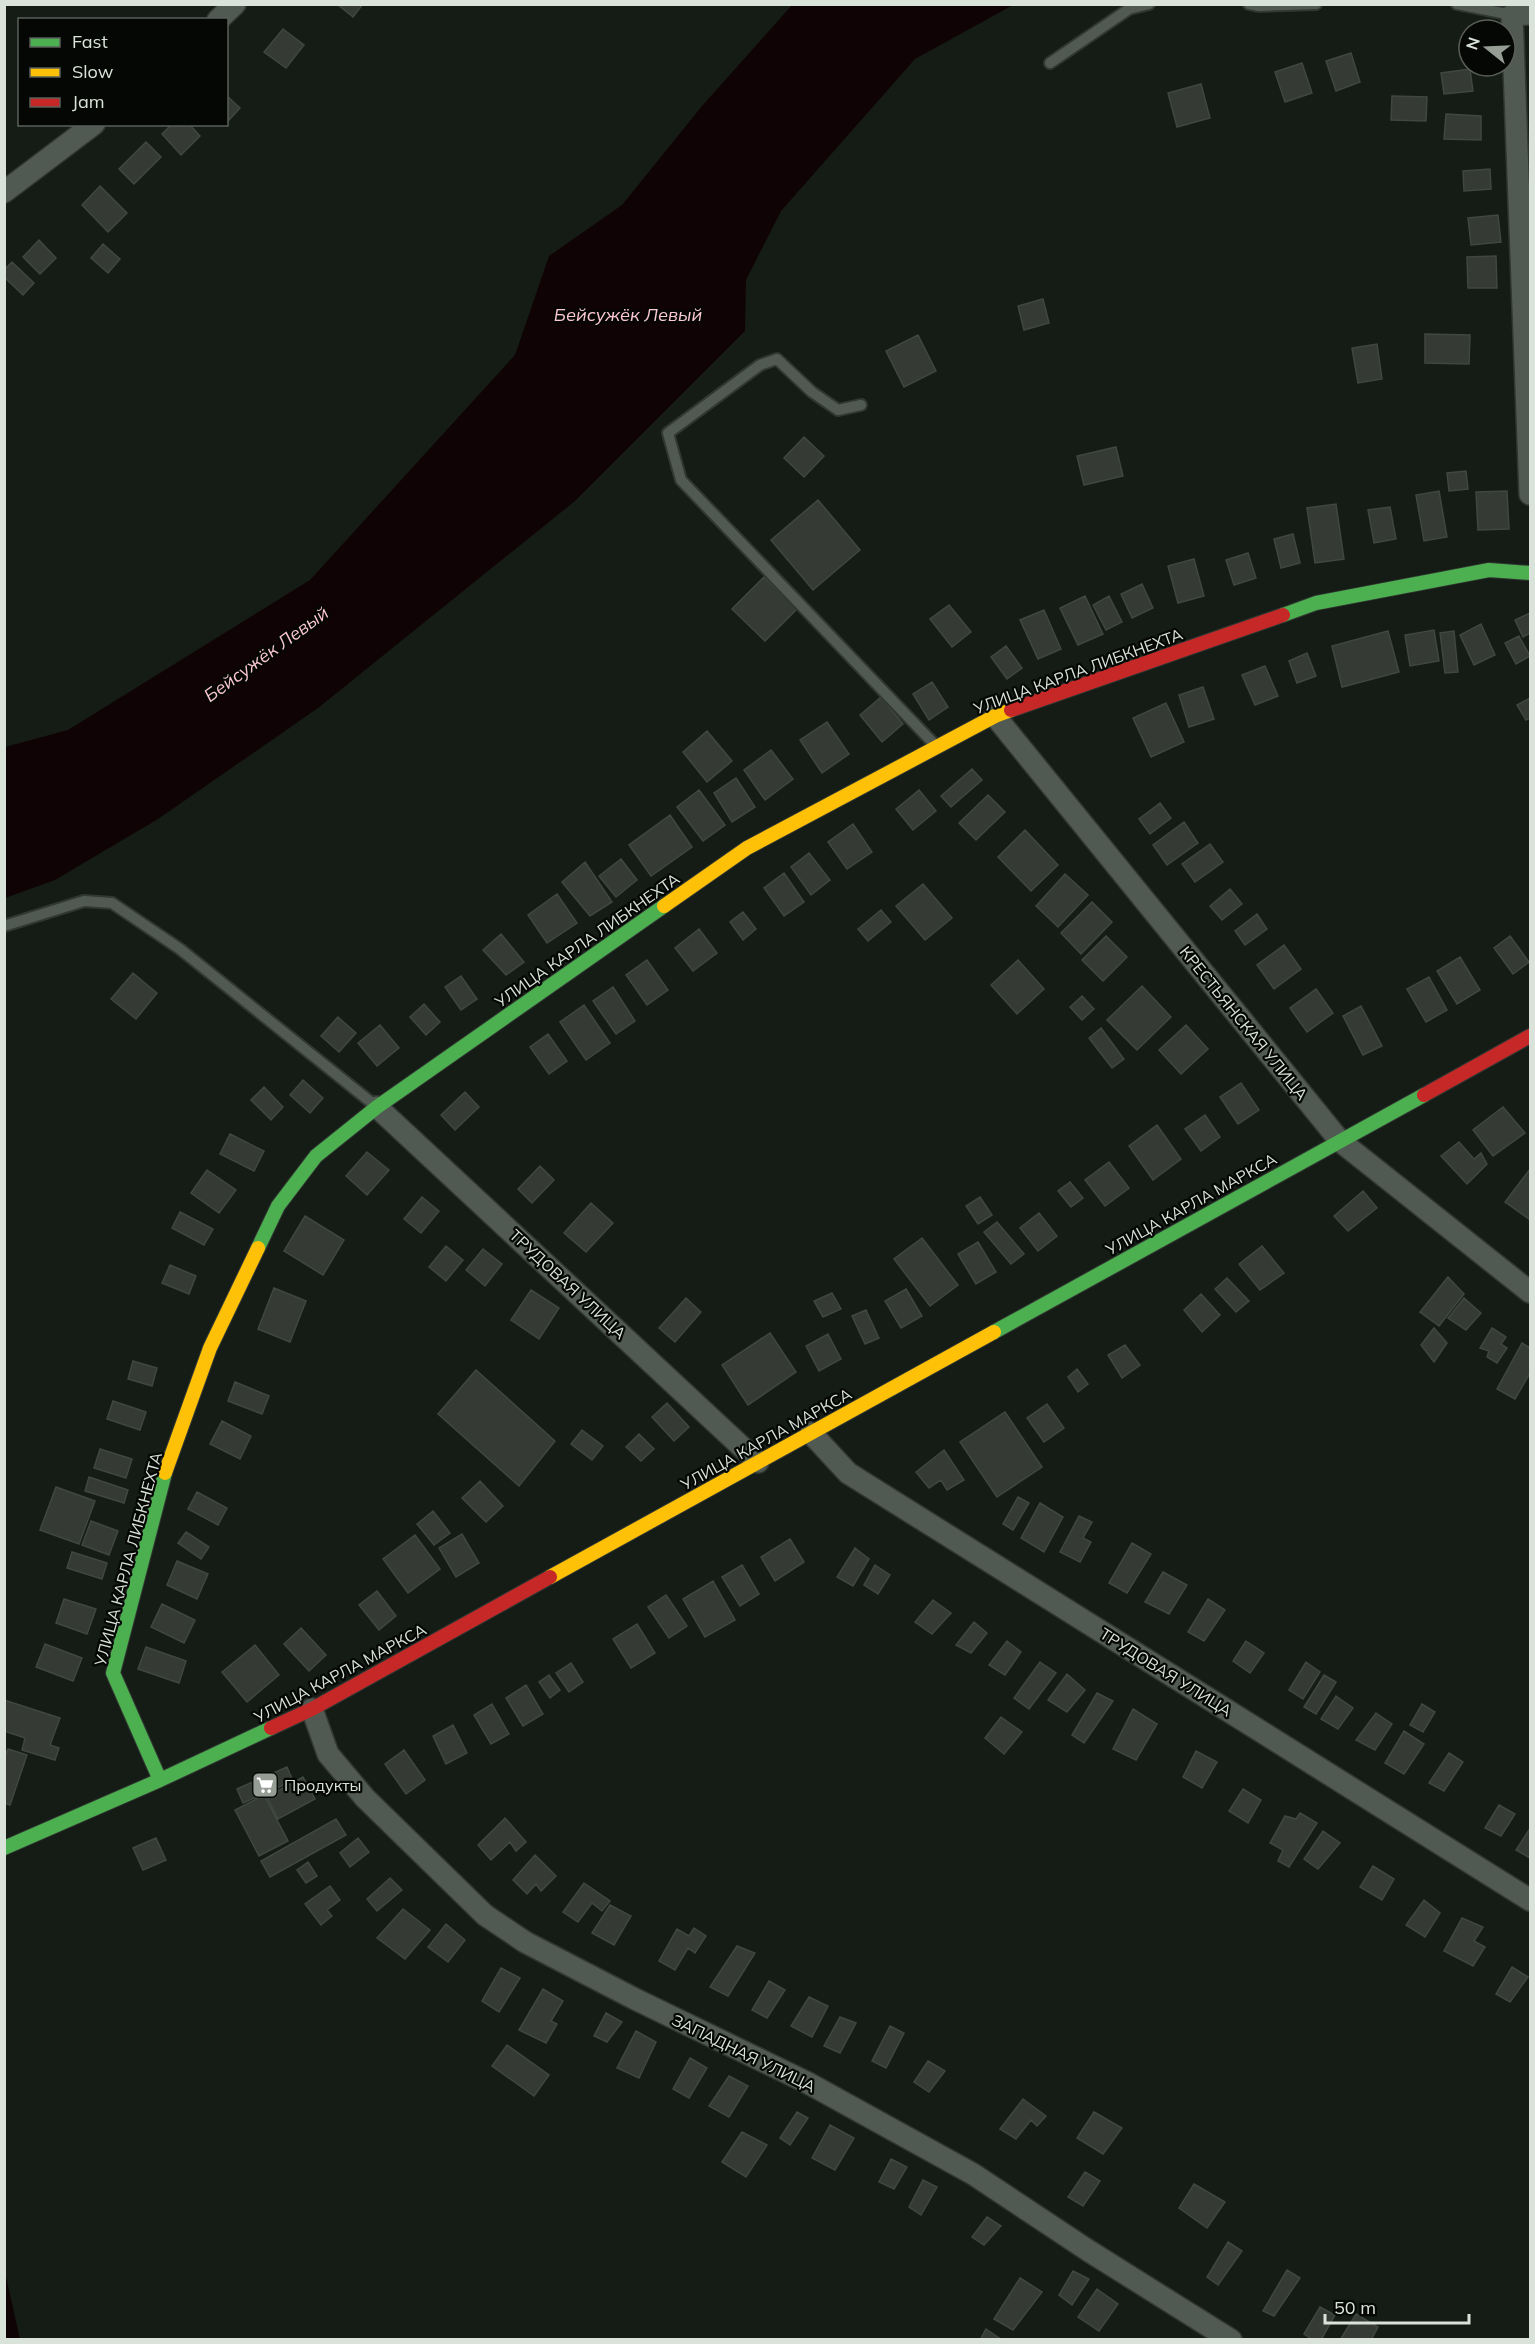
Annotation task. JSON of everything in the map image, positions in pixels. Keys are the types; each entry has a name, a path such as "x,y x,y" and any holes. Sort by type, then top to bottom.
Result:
{"street":[{"path":"220,18 235,4"},
{"path":"1521,14 1530,494"},
{"path":"4,192 91,126"},
{"name":"УЛИЦА КАРЛА ЛИБКНЕХТА","path":"160,1780 113,1673 162,1482 210,1348 278,1206 316,1156 377,1107 747,848 995,716 1316,603 1489,570 1530,573"},
{"name":"КРЕСТЬЯНСКАЯ УЛИЦА","path":"995,716 1340,1141 1530,1292"},
{"name":"УЛИЦА КАРЛА МАРКСА","path":"4,1848 160,1780 312,1709 1530,1035"},
{"name":"ТРУДОВАЯ УЛИЦА","path":"377,1107 758,1462"},
{"name":"ТРУДОВАЯ УЛИЦА","path":"811,1434 848,1473 1530,1900"},
{"name":"ЗАПАДНАЯ УЛИЦА","path":"312,1709 328,1754 357,1789 485,1915 525,1942 635,2000 808,2084 973,2175 1231,2340"}],"lane":[{"path":"1050,63 1129,9 1149,4"},
{"path":"1249,4 1259,6 1316,4"},
{"path":"1457,4 1521,14"},
{"path":"861,405 838,410 812,392 777,359 760,365 668,433 681,480 937,747"},
{"path":"4,926 84,901 112,903 180,949 377,1107"}],"water":[{"name":"Бейсужёк Левый","path":"792,5 1013,5 915,59 781,211 746,280 745,331 575,501 318,708 158,819 55,880 5,898 5,747 68,730 310,580 515,355 549,256 622,205 702,106"},
{"path":"5,2272 20,2339 5,2339"}],"building":[{"path":"337,4 363,4 353,17"},
{"path":"283,29 304,45 286,68 264,52"},
{"path":"1351,53 1360,82 1336,91 1326,61"},
{"path":"1302,63 1312,93 1285,102 1275,72"},
{"path":"1457,71 1457,78 1471,78 1473,91 1444,94 1441,73"},
{"path":"1201,84 1210,118 1177,127 1168,93"},
{"path":"1392,96 1427,97 1426,121 1391,120"},
{"path":"228,97 240,108 228,121"},
{"path":"1446,114 1481,116 1481,140 1444,139"},
{"path":"170,126 191,126 200,136 181,155 162,134"},
{"path":"146,142 161,157 134,184 119,169"},
{"path":"1490,169 1491,189 1464,191 1463,171"},
{"path":"100,186 127,213 108,232 82,205"},
{"path":"1498,215 1501,242 1471,245 1468,218"},
{"path":"39,240 56,258 40,274 23,257"},
{"path":"103,244 120,259 108,273 91,258"},
{"path":"1496,256 1497,288 1468,288 1467,257"},
{"path":"12,262 34,283 23,295 4,277 4,270"},
{"path":"1043,299 1049,323 1024,330 1018,306"},
{"path":"1425,334 1470,335 1469,364 1425,363"},
{"path":"918,335 936,371 904,387 886,351"},
{"path":"1377,344 1382,379 1358,383 1352,348"},
{"path":"804,437 824,456 804,477 784,458"},
{"path":"1116,447 1123,476 1084,485 1077,456"},
{"path":"1466,471 1468,489 1449,491 1447,473"},
{"path":"1439,491 1447,537 1424,541 1416,495"},
{"path":"1507,491 1509,529 1478,530 1476,492"},
{"path":"818,500 860,550 813,590 771,540"},
{"path":"1336,504 1344,559 1315,563 1307,508"},
{"path":"1390,507 1396,539 1374,543 1368,510"},
{"path":"1293,534 1300,563 1281,568 1274,539"},
{"path":"1248,553 1256,578 1234,585 1226,560"},
{"path":"1194,559 1204,596 1178,603 1168,566"},
{"path":"764,577 797,609 765,641 732,609"},
{"path":"1142,584 1153,608 1132,618 1121,594"},
{"path":"1085,596 1103,634 1078,645 1060,608"},
{"path":"1109,596 1122,622 1106,630 1093,605"},
{"path":"949,605 971,632 952,647 930,619"},
{"path":"1044,610 1061,649 1038,659 1020,620"},
{"path":"1530,613 1530,633 1523,637 1515,620"},
{"path":"1481,624 1495,655 1474,665 1460,635"},
{"path":"1434,630 1439,661 1410,666 1405,635"},
{"path":"1388,631 1399,672 1342,687 1332,646"},
{"path":"1454,631 1458,672 1445,673 1440,633"},
{"path":"1519,636 1530,656 1516,664 1505,643"},
{"path":"1006,646 1022,668 1007,679 991,657"},
{"path":"1307,653 1316,676 1297,683 1289,661"},
{"path":"1265,666 1278,696 1255,705 1242,675"},
{"path":"932,682 948,707 929,720 913,694"},
{"path":"1203,687 1214,719 1189,727 1179,695"},
{"path":"881,697 903,724 882,742 860,715"},
{"path":"1530,698 1530,718 1526,720 1517,705"},
{"path":"1166,703 1184,742 1151,757 1133,718"},
{"path":"827,722 849,754 822,773 800,740"},
{"path":"707,731 732,761 707,782 683,752"},
{"path":"771,750 793,779 765,800 744,770"},
{"path":"972,769 982,780 951,807 941,796"},
{"path":"736,778 755,807 732,822 714,793"},
{"path":"699,790 725,825 703,841 677,807"},
{"path":"919,790 936,811 913,830 896,809"},
{"path":"988,795 1005,812 976,840 959,823"},
{"path":"1160,803 1171,818 1150,834 1139,819"},
{"path":"670,815 692,847 651,876 629,845"},
{"path":"1184,822 1198,843 1167,865 1153,845"},
{"path":"853,824 872,852 847,869 828,842"},
{"path":"1025,830 1058,865 1031,891 998,857"},
{"path":"1210,844 1223,862 1195,882 1182,864"},
{"path":"809,853 830,880 811,895 791,867"},
{"path":"621,859 637,880 616,897 599,876"},
{"path":"585,862 612,902 590,916 562,882"},
{"path":"784,873 804,902 784,916 764,888"},
{"path":"1065,874 1088,895 1058,927 1036,906"},
{"path":"923,884 952,918 925,940 896,906"},
{"path":"1230,889 1242,904 1222,920 1210,906"},
{"path":"557,894 577,923 547,943 528,915"},
{"path":"1092,902 1112,922 1081,954 1061,933"},
{"path":"881,910 891,922 868,941 858,929"},
{"path":"743,912 756,929 743,940 730,922"},
{"path":"1257,914 1267,929 1245,945 1235,931"},
{"path":"699,929 717,953 693,971 675,948"},
{"path":"501,934 524,962 506,975 483,950"},
{"path":"1106,936 1127,957 1103,981 1082,960"},
{"path":"1510,936 1529,962 1513,974 1494,948"},
{"path":"1284,945 1301,969 1274,989 1257,965"},
{"path":"1460,957 1480,990 1457,1004 1437,971"},
{"path":"647,960 668,990 647,1005 626,975"},
{"path":"1018,960 1044,989 1017,1014 991,985"},
{"path":"133,973 157,993 136,1019 111,999"},
{"path":"461,976 477,999 461,1010 445,987"},
{"path":"1429,977 1447,1010 1426,1022 1407,989"},
{"path":"1142,986 1171,1017 1137,1050 1107,1020"},
{"path":"613,987 635,1021 616,1034 593,1001"},
{"path":"1316,989 1333,1013 1307,1032 1290,1008"},
{"path":"1082,996 1094,1009 1082,1020 1070,1007"},
{"path":"424,1004 440,1022 426,1035 410,1017"},
{"path":"584,1005 610,1043 586,1060 560,1022"},
{"path":"1361,1006 1382,1046 1363,1055 1343,1016"},
{"path":"338,1017 356,1033 339,1052 321,1036"},
{"path":"380,1025 399,1048 377,1066 358,1043"},
{"path":"1186,1025 1208,1049 1181,1074 1159,1050"},
{"path":"1101,1028 1124,1059 1112,1068 1089,1038"},
{"path":"548,1034 567,1061 549,1074 530,1047"},
{"path":"303,1080 323,1098 310,1113 290,1095"},
{"path":"1241,1083 1259,1110 1238,1124 1220,1097"},
{"path":"264,1087 283,1107 271,1120 251,1100"},
{"path":"465,1092 479,1107 455,1130 441,1115"},
{"path":"1503,1107 1525,1133 1493,1156 1473,1130"},
{"path":"1205,1115 1220,1137 1201,1151 1185,1129"},
{"path":"1157,1125 1181,1159 1153,1180 1129,1146"},
{"path":"230,1134 264,1151 254,1171 220,1154"},
{"path":"1459,1142 1474,1159 1481,1153 1487,1164 1467,1184 1441,1156"},
{"path":"367,1152 389,1170 367,1195 346,1176"},
{"path":"1109,1162 1129,1188 1105,1206 1085,1180"},
{"path":"540,1166 554,1180 532,1203 518,1189"},
{"path":"1530,1169 1530,1218 1529,1219 1505,1202"},
{"path":"207,1170 236,1190 219,1213 191,1193"},
{"path":"1070,1182 1083,1198 1071,1207 1058,1191"},
{"path":"1363,1191 1377,1208 1348,1231 1334,1216"},
{"path":"422,1197 439,1211 421,1233 404,1219"},
{"path":"980,1197 992,1215 978,1224 966,1206"},
{"path":"591,1203 613,1223 586,1252 564,1233"},
{"path":"180,1212 213,1229 204,1245 172,1228"},
{"path":"1039,1213 1057,1236 1038,1251 1020,1228"},
{"path":"305,1216 344,1240 323,1275 284,1251"},
{"path":"997,1222 1024,1254 1011,1264 984,1232"},
{"path":"922,1238 958,1285 930,1306 894,1259"},
{"path":"978,1242 996,1272 976,1284 958,1254"},
{"path":"446,1246 463,1260 446,1281 429,1267"},
{"path":"1262,1246 1284,1273 1260,1290 1239,1264"},
{"path":"483,1249 502,1264 485,1286 466,1270"},
{"path":"170,1265 196,1276 189,1294 162,1283"},
{"path":"1448,1277 1464,1294 1439,1326 1420,1312"},
{"path":"1227,1278 1249,1301 1236,1312 1215,1289"},
{"path":"274,1288 306,1301 290,1342 258,1329"},
{"path":"906,1289 922,1316 901,1328 885,1301"},
{"path":"531,1290 559,1308 539,1339 511,1320"},
{"path":"832,1293 841,1309 823,1317 814,1301"},
{"path":"1201,1294 1220,1315 1202,1332 1184,1310"},
{"path":"686,1298 701,1312 675,1342 659,1328"},
{"path":"1464,1298 1481,1313 1466,1330 1448,1318"},
{"path":"866,1310 879,1338 865,1344 852,1316"},
{"path":"1434,1328 1447,1343 1434,1362 1421,1345"},
{"path":"1492,1328 1506,1337 1501,1344 1507,1348 1497,1363 1487,1357 1489,1351 1480,1348"},
{"path":"770,1333 796,1372 748,1405 722,1365"},
{"path":"828,1334 841,1359 819,1371 806,1346"},
{"path":"1522,1343 1530,1348 1530,1373 1515,1399 1497,1389"},
{"path":"1125,1345 1140,1365 1122,1378 1108,1355"},
{"path":"133,1361 157,1368 152,1386 128,1379"},
{"path":"1077,1369 1088,1384 1078,1392 1068,1377"},
{"path":"476,1370 555,1441 519,1486 438,1414"},
{"path":"235,1382 269,1396 262,1414 228,1401"},
{"path":"113,1401 146,1412 140,1430 107,1419"},
{"path":"667,1403 689,1427 674,1441 652,1417"},
{"path":"1047,1404 1064,1428 1044,1442 1027,1418"},
{"path":"1005,1412 1042,1467 997,1497 960,1442"},
{"path":"222,1421 251,1436 240,1459 210,1444"},
{"path":"582,1430 603,1446 592,1460 571,1444"},
{"path":"639,1434 654,1449 641,1461 626,1447"},
{"path":"100,1449 132,1459 126,1478 94,1468"},
{"path":"944,1450 964,1480 947,1490 941,1480 929,1488 916,1472"},
{"path":"89,1477 128,1490 124,1503 85,1491"},
{"path":"480,1481 503,1506 486,1522 462,1498"},
{"path":"56,1487 95,1501 79,1544 40,1530"},
{"path":"197,1492 227,1508 218,1525 188,1509"},
{"path":"1018,1497 1029,1503 1013,1530 1003,1524"},
{"path":"1040,1503 1063,1517 1044,1552 1021,1538"},
{"path":"433,1511 450,1533 434,1545 417,1524"},
{"path":"1079,1516 1092,1522 1083,1538 1091,1542 1080,1562 1060,1552"},
{"path":"91,1521 118,1531 109,1555 82,1545"},
{"path":"186,1532 209,1547 201,1559 178,1543"},
{"path":"462,1534 479,1563 456,1577 439,1548"},
{"path":"415,1535 440,1569 408,1593 383,1559"},
{"path":"790,1539 804,1562 775,1581 761,1557"},
{"path":"1132,1543 1151,1554 1127,1593 1109,1583"},
{"path":"855,1548 869,1559 853,1586 837,1577"},
{"path":"72,1552 107,1563 102,1579 67,1568"},
{"path":"177,1561 208,1574 197,1599 167,1585"},
{"path":"742,1565 759,1594 740,1606 722,1577"},
{"path":"875,1565 890,1575 878,1594 864,1585"},
{"path":"1163,1572 1187,1585 1169,1614 1145,1602"},
{"path":"713,1581 735,1620 705,1637 683,1599"},
{"path":"377,1591 396,1616 379,1630 359,1605"},
{"path":"666,1595 687,1626 669,1638 648,1607"},
{"path":"64,1599 96,1609 87,1634 56,1623"},
{"path":"1208,1599 1225,1610 1204,1641 1188,1632"},
{"path":"933,1600 951,1613 932,1634 915,1622"},
{"path":"162,1604 195,1620 184,1643 151,1627"},
{"path":"974,1622 987,1633 971,1653 956,1645"},
{"path":"637,1624 655,1653 631,1668 613,1639"},
{"path":"301,1628 326,1655 309,1671 284,1644"},
{"path":"1007,1641 1021,1652 1005,1675 989,1665"},
{"path":"1246,1641 1264,1653 1250,1673 1233,1661"},
{"path":"45,1644 82,1658 73,1681 36,1667"},
{"path":"255,1645 279,1675 247,1702 222,1672"},
{"path":"146,1647 186,1661 179,1683 138,1669"},
{"path":"1040,1662 1056,1673 1029,1709 1014,1698"},
{"path":"1306,1662 1320,1672 1303,1699 1289,1690"},
{"path":"571,1663 583,1682 569,1692 556,1673"},
{"path":"1067,1674 1085,1690 1067,1712 1048,1700"},
{"path":"549,1675 560,1690 550,1698 539,1682"},
{"path":"1324,1675 1336,1682 1316,1714 1304,1707"},
{"path":"526,1685 543,1714 523,1726 506,1698"},
{"path":"1097,1693 1113,1701 1084,1743 1072,1735"},
{"path":"1336,1696 1353,1708 1338,1729 1321,1719"},
{"path":"4,1700 60,1718 50,1745 59,1748 55,1760 22,1750 25,1738 4,1731"},
{"path":"492,1704 509,1734 491,1744 474,1715"},
{"path":"1422,1704 1435,1712 1423,1732 1410,1725"},
{"path":"1133,1709 1157,1724 1136,1760 1113,1749"},
{"path":"1376,1713 1392,1724 1375,1750 1356,1740"},
{"path":"1001,1717 1022,1732 1004,1754 985,1738"},
{"path":"453,1725 467,1753 446,1764 433,1736"},
{"path":"1404,1731 1424,1744 1404,1774 1385,1763"},
{"path":"8,1749 27,1755 10,1805 4,1803 4,1759"},
{"path":"404,1750 425,1780 406,1794 385,1764"},
{"path":"1196,1751 1217,1762 1202,1788 1183,1777"},
{"path":"1449,1753 1463,1762 1444,1791 1429,1783"},
{"name":"Продукты","path":"287,1767 293,1781 243,1803 237,1789"},
{"path":"303,1777 315,1799 278,1819 267,1797"},
{"path":"1243,1789 1261,1800 1248,1823 1229,1811"},
{"path":"264,1795 288,1841 259,1856 235,1810"},
{"path":"1499,1805 1515,1814 1501,1836 1485,1828"},
{"path":"1300,1813 1317,1823 1289,1867 1278,1861 1283,1850 1270,1843 1285,1816 1296,1819"},
{"path":"505,1818 526,1842 516,1851 510,1842 491,1860 478,1845"},
{"path":"336,1819 346,1835 270,1877 261,1861"},
{"path":"1323,1831 1340,1843 1318,1869 1304,1859"},
{"path":"1530,1831 1530,1858 1516,1850"},
{"path":"156,1838 166,1860 143,1870 133,1848"},
{"path":"358,1838 369,1852 350,1867 340,1853"},
{"path":"535,1855 556,1876 541,1891 536,1884 527,1894 513,1880"},
{"path":"308,1862 317,1876 306,1883 297,1870"},
{"path":"1373,1866 1394,1879 1382,1900 1360,1887"},
{"path":"390,1878 402,1890 377,1911 367,1899"},
{"path":"584,1883 610,1901 602,1911 592,1903 578,1922 563,1912"},
{"path":"330,1886 340,1900 327,1910 332,1916 321,1925 305,1904"},
{"path":"1424,1900 1440,1913 1425,1937 1406,1925"},
{"path":"610,1905 631,1916 614,1945 592,1933"},
{"path":"403,1909 430,1930 405,1959 377,1938"},
{"path":"1462,1918 1483,1927 1474,1941 1485,1947 1473,1966 1444,1951"},
{"path":"446,1924 465,1940 448,1962 428,1947"},
{"path":"694,1928 706,1936 695,1953 688,1948 675,1970 659,1961 677,1929 689,1936"},
{"path":"737,1946 755,1953 728,1996 710,1987"},
{"path":"1512,1967 1528,1977 1510,2002 1496,1994"},
{"path":"501,1968 520,1978 499,2012 482,2001"},
{"path":"769,1981 785,1990 767,2018 752,2010"},
{"path":"543,1989 563,2001 551,2021 557,2024 546,2043 519,2030"},
{"path":"809,1997 828,2006 812,2037 791,2026"},
{"path":"606,2013 622,2022 607,2042 594,2036"},
{"path":"840,2017 856,2023 840,2053 824,2046"},
{"path":"890,2026 904,2033 886,2068 872,2061"},
{"path":"636,2031 656,2042 639,2078 617,2068"},
{"path":"507,2045 549,2075 534,2096 492,2066"},
{"path":"690,2058 707,2068 689,2098 673,2089"},
{"path":"928,2061 945,2071 929,2092 914,2082"},
{"path":"729,2076 748,2086 729,2117 709,2106"},
{"path":"1023,2099 1046,2116 1037,2126 1031,2120 1016,2139 1000,2129"},
{"path":"797,2112 808,2118 790,2145 780,2138"},
{"path":"1094,2112 1122,2128 1103,2154 1077,2138"},
{"path":"830,2125 854,2138 835,2170 812,2158"},
{"path":"742,2132 767,2145 746,2177 722,2162"},
{"path":"891,2159 907,2167 894,2189 879,2182"},
{"path":"1085,2172 1100,2181 1083,2206 1068,2197"},
{"path":"923,2180 937,2187 921,2215 909,2207"},
{"path":"1194,2184 1225,2202 1207,2228 1179,2208"},
{"path":"987,2217 1001,2226 984,2245 972,2237"},
{"path":"1228,2242 1242,2251 1218,2285 1207,2277"},
{"path":"1287,2270 1300,2278 1274,2316 1263,2311"},
{"path":"1073,2271 1089,2279 1072,2305 1059,2295"},
{"path":"1020,2278 1042,2292 1013,2330 994,2319"},
{"path":"1097,2289 1118,2304 1099,2331 1078,2317"},
{"path":"1320,2307 1335,2315 1321,2340 1313,2340 1304,2334"},
{"path":"1356,2314 1378,2327 1371,2340 1340,2340"},
{"path":"986,2329 1002,2340 980,2340"}],"traffic: fast":[{"path":"1283,615 1316,603 1489,570 1530,573"},
{"path":"258,1248 278,1206 316,1156 377,1107 664,906"},
{"path":"994,1332 1424,1095"},
{"path":"160,1780 113,1673 165,1473"},
{"path":"4,1848 160,1780 271,1728"}],"traffic: slow":[{"path":"664,906 747,848 995,716 1011,710"},
{"path":"165,1473 210,1348 258,1248"},
{"path":"550,1577 994,1332"}],"traffic: jam":[{"path":"1011,710 1283,615"},
{"path":"1424,1095 1530,1036"},
{"path":"271,1728 312,1709 550,1577"}],"place":[{"name":"Продукты","path":"265,1785"}]}
